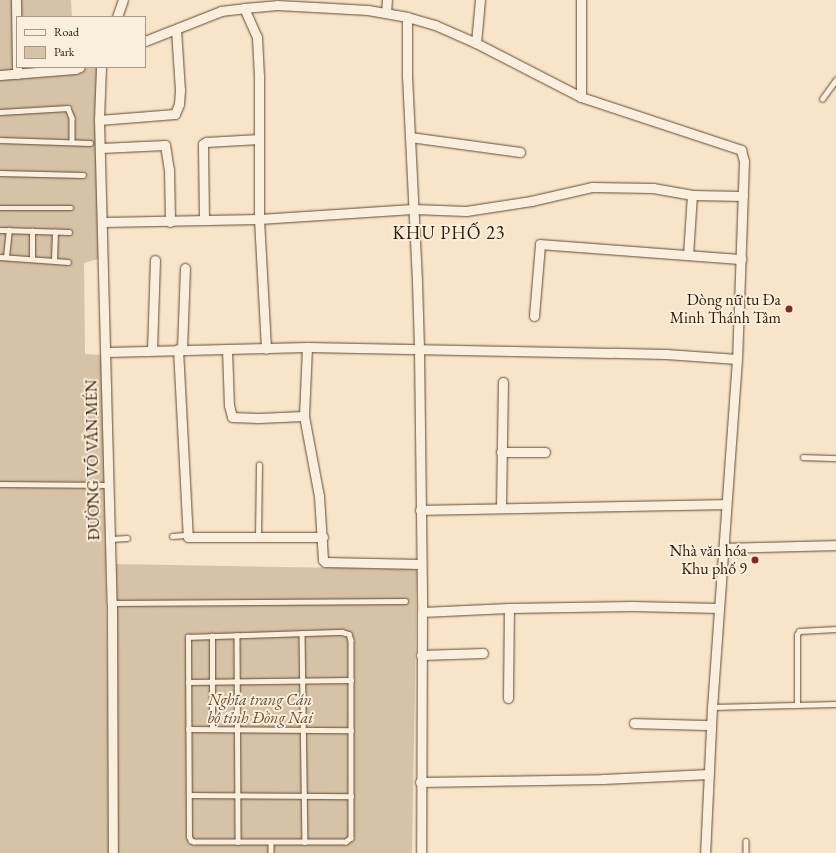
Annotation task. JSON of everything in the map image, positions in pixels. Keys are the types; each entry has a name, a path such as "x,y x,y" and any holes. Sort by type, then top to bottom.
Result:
{"street":[{"path":"16,0 16,16"},
{"path":"117,16 123,0"},
{"path":"386,13 387,0"},
{"path":"476,43 480,0"},
{"path":"581,0 581,97"},
{"path":"146,41 221,11 277,3 315,3 386,13 435,25 476,43 581,97 741,150 744,161 737,359 712,707 705,853"},
{"path":"244,8 257,37 259,77 258,219 266,349"},
{"path":"407,17 410,137 419,349 420,564 422,612 420,782 421,853"},
{"path":"99,120 175,114 179,104 180,90 176,29"},
{"path":"17,68 17,74"},
{"path":"0,76 78,68"},
{"name":"ĐƯỜNG VÕ VĂN MÉN","path":"101,68 99,120 107,352 112,604 113,853"},
{"path":"410,137 520,152"},
{"path":"204,219 203,144 206,142 259,139"},
{"path":"101,148 165,146 169,169 170,222"},
{"path":"103,222 170,222 204,219 258,219 413,210 466,212 531,201 592,187 653,188 692,194 743,196"},
{"path":"688,255 692,194"},
{"path":"534,316 540,244 741,259"},
{"path":"152,350 155,260"},
{"path":"185,268 180,349 188,537 323,537"},
{"path":"107,352 307,347 666,354 737,359"},
{"path":"307,347 304,416 319,496 323,537 323,560 326,562 420,564"},
{"path":"227,349 229,406 232,417 258,418 304,416"},
{"path":"501,507 503,382"},
{"path":"502,452 545,452"},
{"path":"420,510 501,507 726,504"},
{"path":"724,548 836,545"},
{"path":"422,612 510,608 632,606 719,608"},
{"path":"508,698 510,608"},
{"path":"421,655 483,653"},
{"path":"634,723 711,725"},
{"path":"420,782 603,779 709,774"}],"lane":[{"path":"822,100 836,80"},
{"path":"0,112 68,108 72,118 72,142"},
{"path":"0,140 90,143"},
{"path":"0,173 83,174"},
{"path":"0,208 71,208"},
{"path":"0,230 69,232"},
{"path":"6,257 8,230"},
{"path":"32,231 32,258"},
{"path":"54,260 55,232"},
{"path":"0,256 68,262"},
{"path":"803,457 836,458"},
{"path":"258,537 259,465"},
{"path":"0,484 109,485"},
{"path":"172,536 188,535"},
{"path":"110,539 127,538"},
{"path":"112,604 405,600"},
{"path":"797,705 797,636 799,631 836,629"},
{"path":"342,632 349,634 351,640 351,838 346,842 191,841 189,837 188,637 237,635 342,632"},
{"path":"302,633 304,680 305,842"},
{"path":"237,635 238,842"},
{"path":"212,636 212,729"},
{"path":"188,682 351,680"},
{"path":"712,707 836,704"},
{"path":"188,729 351,730"},
{"path":"189,795 351,796"},
{"path":"746,841 746,853"},
{"path":"271,842 271,853"}],"green space":[{"path":"0,0 71,0 72,16 16,16 16,68 76,68 76,72 85,68 98,68 101,258 84,263 85,354 103,355 110,853 0,853"},
{"name":"Nghĩa trang Cán bộ tỉnh Đồng Nai","path":"113,564 417,569 412,853 108,853"}],"place":[{"name":"Dòng nữ tu Đa Minh Thánh Tâm","path":"789,309"},
{"name":"Nhà văn hóa Khu phố 9","path":"755,560"}],"district":[{"name":"KHU PHỐ 23","path":"449,233"}]}
